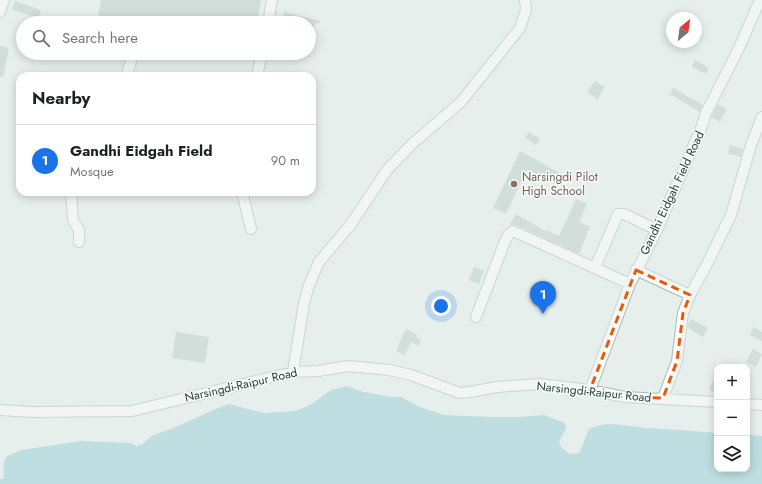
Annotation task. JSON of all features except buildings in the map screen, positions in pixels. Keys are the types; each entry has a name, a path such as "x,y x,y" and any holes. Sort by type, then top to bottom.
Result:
{"street":[{"path":"0,12 4,0"},
{"path":"269,16 272,0"},
{"path":"293,372 304,303 309,285 319,262 351,224 387,170 412,144 461,102 520,28 526,10 525,0"},
{"name":"Gandhi Eidgah Field Road","path":"590,390 636,270 657,230 702,126 706,113 739,48 760,0"},
{"path":"127,72 132,60"},
{"path":"258,72 260,60"},
{"path":"663,398 677,361 683,313 690,295 731,215 751,145 762,117"},
{"path":"71,196 73,220 79,230 79,242"},
{"path":"243,196 251,229"},
{"path":"595,268 618,214 624,214 657,230"},
{"path":"476,317 505,241 511,232 515,231 630,284"},
{"path":"636,270 690,295"},
{"name":"Narsingdi-Raipur Road","path":"0,410 34,412 132,411 293,372 348,366 389,370 411,375 460,393 497,387 540,384 590,390 625,397 714,402"},
{"path":"750,404 762,405"}],"highlighted area":[{"path":"636,270 690,295 683,313 677,361 663,398 625,397 590,390"}],"water":[{"path":"347,386 360,391 390,397 401,397 420,407 444,415 519,417 544,415 565,423 566,428 559,442 562,448 570,454 579,453 589,429 596,426 617,424 646,428 714,433 714,472 750,472 750,435 762,436 762,484 0,484 0,479 3,479 3,465 5,459 7,456 22,450 81,441 131,443 136,446 143,444 151,436 229,404 264,413 296,411 310,405 331,390"}],"place":[{"name":"Narsingdi Pilot High School","path":"514,184"},
{"name":"Gandhi Eidgah Field","path":"543,314"}]}
